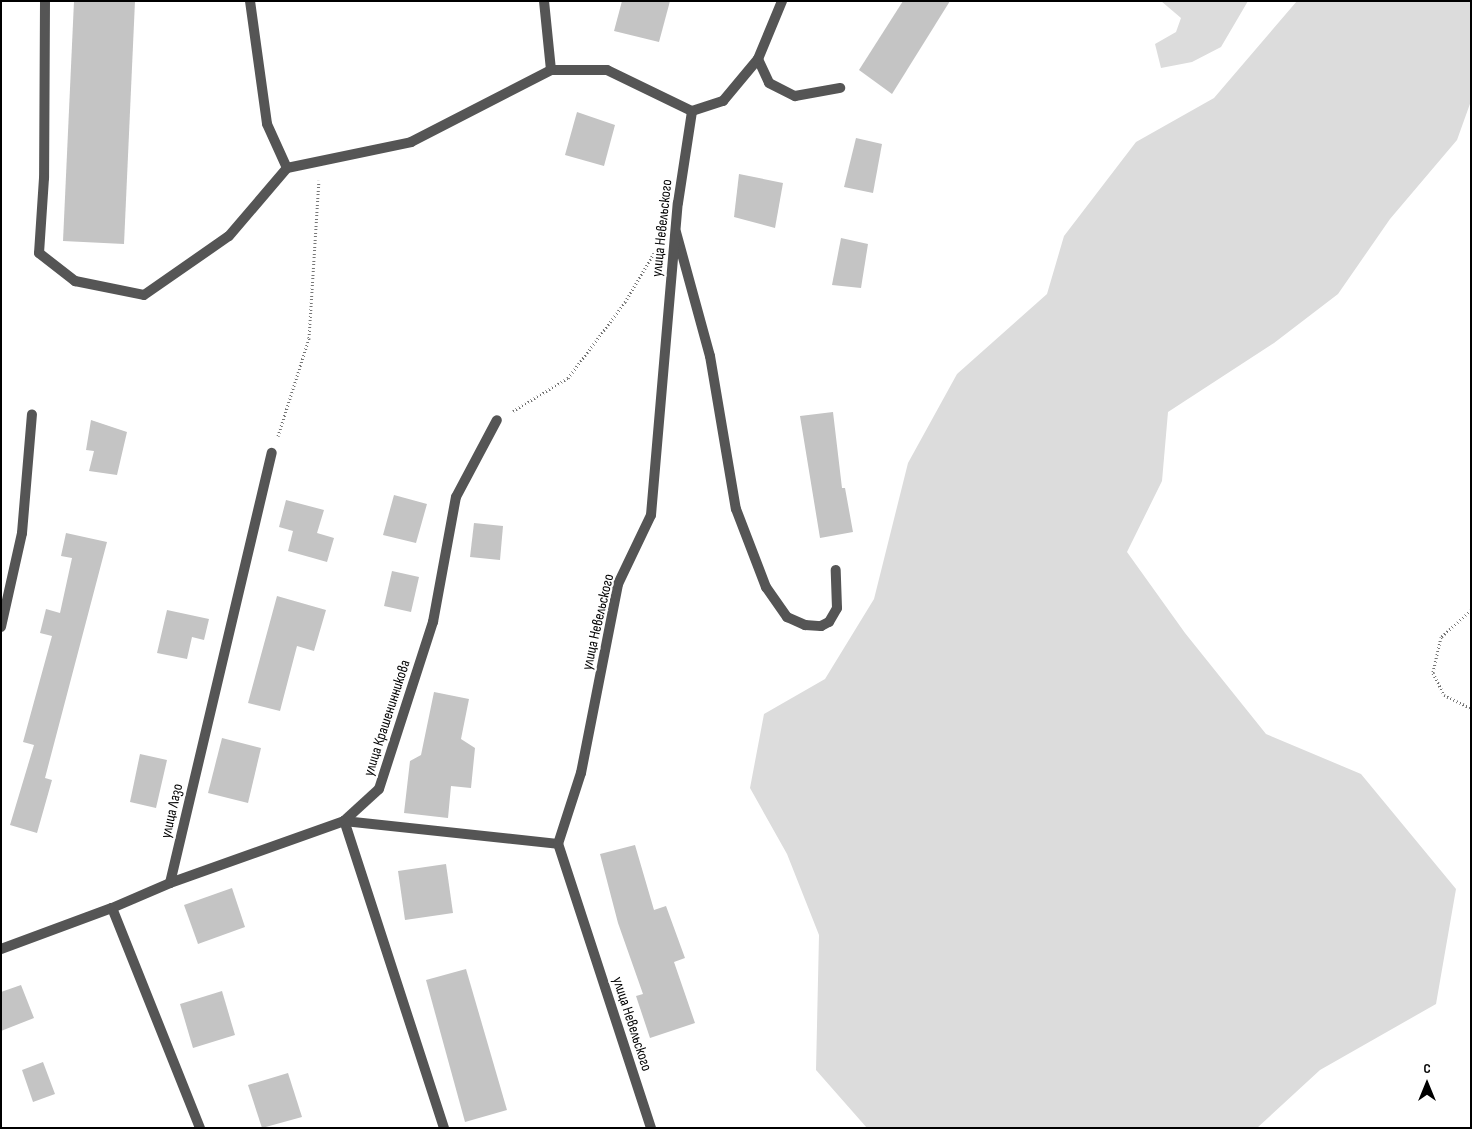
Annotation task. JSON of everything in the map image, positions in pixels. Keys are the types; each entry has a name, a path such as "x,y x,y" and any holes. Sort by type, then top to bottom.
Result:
{"street":[{"path":"45,1 44,178 39,253 74,282 144,295 229,236 287,168 411,142 551,70 607,70 692,111 723,101 758,59 782,1"},
{"path":"250,1 267,124 287,168"},
{"path":"544,1 551,70"},
{"path":"758,59 769,83 795,96 840,88"},
{"name":"улица Невельского","path":"651,1128 558,844 582,773 618,584 651,515 676,232 692,111"},
{"path":"676,232 710,356 736,509 766,587 790,620 821,626 830,621 836,608 836,570"},
{"path":"1,627 22,533 32,414"},
{"name":"улица Крашенинникова","path":"344,822 379,789 433,622 456,497 497,420"},
{"name":"улица Лазо","path":"170,883 272,454"},
{"path":"344,822 444,1128"},
{"path":"1,948 112,908 170,883 344,822 558,844"},
{"path":"112,908 200,1128"}],"path":[{"path":"272,454 309,338 320,161"},
{"path":"497,420 568,378 625,302 656,249"},
{"path":"1471,610 1442,638 1433,673 1444,695 1471,708"}],"shaded area":[{"path":"1161,1 1248,1 1221,47 1192,62 1161,68 1155,44 1176,32 1181,18"},
{"path":"1297,1 1471,1 1471,101 1457,140 1390,219 1338,294 1274,343 1168,412 1162,481 1127,552 1185,633 1266,734 1361,774 1456,889 1436,1004 1320,1070 1257,1128 867,1128 816,1070 819,935 787,854 750,788 764,714 825,679 874,599 908,463 957,374 1047,294 1064,236 1136,142 1214,98"}],"building":[{"path":"74,1 135,1 124,244 63,241"},
{"path":"622,1 670,1 659,42 614,31"},
{"path":"903,1 950,1 892,94 859,70"},
{"path":"577,112 615,125 604,166 565,155"},
{"path":"856,138 882,144 873,193 844,187"},
{"path":"739,174 783,183 775,228 734,217"},
{"path":"841,238 868,244 861,288 832,285"},
{"path":"833,412 842,488 845,488 853,532 820,538 800,416"},
{"path":"91,420 127,432 117,475 89,471 94,451 86,450"},
{"path":"394,495 427,504 416,543 383,535"},
{"path":"286,500 324,510 317,533 334,538 327,562 288,551 293,531 279,527"},
{"path":"474,523 503,526 500,560 470,557"},
{"path":"66,533 107,542 45,778 52,780 37,833 10,825 34,745 23,742 52,636 40,633 46,609 60,613 72,558 61,556"},
{"path":"392,571 419,577 411,612 384,606"},
{"path":"277,596 326,610 314,651 297,646 280,711 248,703"},
{"path":"167,610 209,619 204,640 192,637 187,659 157,653"},
{"path":"434,692 469,699 461,739 475,748 471,788 451,786 448,818 404,813 410,761 421,755"},
{"path":"222,738 261,748 248,803 208,793"},
{"path":"140,754 167,760 156,808 130,802"},
{"path":"635,845 654,910 666,906 685,958 674,962 695,1023 650,1038 636,996 643,994 618,923 600,854"},
{"path":"446,864 453,913 405,920 398,871"},
{"path":"232,888 245,927 198,944 184,905"},
{"path":"466,969 507,1110 465,1122 426,980"},
{"path":"21,985 34,1018 1,1031 1,992"},
{"path":"222,991 235,1035 193,1048 180,1004"},
{"path":"43,1062 55,1094 33,1102 22,1070"},
{"path":"288,1073 302,1117 262,1128 248,1085"}]}
